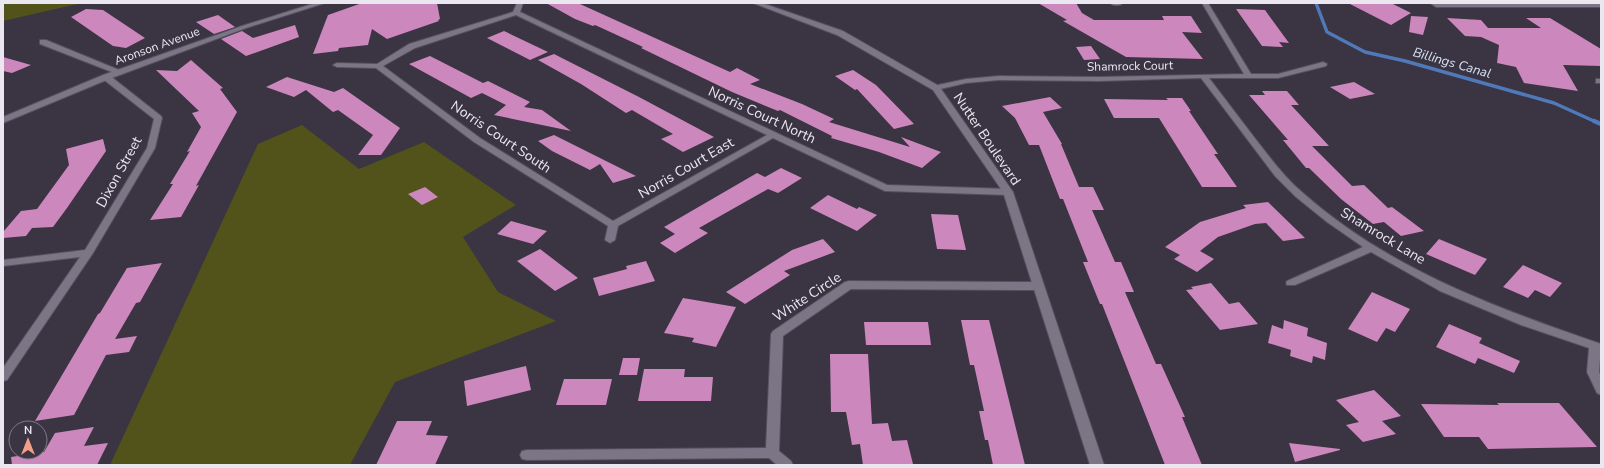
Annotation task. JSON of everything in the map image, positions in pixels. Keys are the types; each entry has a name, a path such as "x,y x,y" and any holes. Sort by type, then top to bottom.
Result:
{"street":[{"name":"Aronson Avenue","path":"3,120 106,77 244,27 322,3"},
{"path":"337,65 378,66 412,46 516,13 520,3"},
{"name":"Nutter Boulevard","path":"756,3 840,33 936,88 1008,192 1097,465"},
{"path":"1113,3 1120,3"},
{"path":"1205,3 1249,76"},
{"path":"1435,4 1601,5"},
{"name":"Norris Court North","path":"516,13 885,188 1008,192"},
{"path":"43,42 120,72"},
{"name":"Shamrock Court","path":"936,88 966,81 999,78 1099,79 1203,76 1278,76 1323,64"},
{"name":"Norris Court South","path":"378,66 477,140 613,225"},
{"name":"Shamrock Lane","path":"1203,76 1278,174 1299,195 1330,220 1371,248 1444,288 1525,322 1598,347"},
{"name":"Dixon Street","path":"3,377 88,253 152,148 158,118 106,77"},
{"name":"Norris Court East","path":"613,225 773,135"},
{"path":"610,240 613,225"},
{"path":"1290,283 1371,248"},
{"path":"3,263 88,253"},
{"name":"White Circle","path":"772,453 777,334 849,285 1038,286"},
{"path":"1598,347 1593,372 1601,390"},
{"path":"527,455 772,453 786,465"}],"shaded area":[{"path":"3,3 82,3 3,21"},
{"path":"302,125 359,169 424,142 516,205 463,237 498,292 556,321 395,382 350,465 110,465 258,144"}],"building":[{"path":"362,3 437,3 440,19 438,20 439,21 387,39 372,29 368,45 339,48 338,51 313,54 328,15"},
{"path":"546,3 580,4 730,72 737,68 760,80 750,84 802,104 834,119 829,122 910,147 901,137 941,152 922,168 879,152 831,138 832,136 780,110 778,111 732,92 641,48 643,47 595,25 593,26 575,19"},
{"path":"1038,3 1076,3 1082,13 1094,20 1164,20 1162,16 1191,16 1202,33 1182,32 1203,59 1126,57 1063,21 1067,20"},
{"path":"1348,3 1391,3 1411,13 1391,25"},
{"path":"86,9 103,10 145,38 126,48 113,46 71,17"},
{"path":"1236,9 1265,10 1289,43 1279,42 1283,47 1262,46"},
{"path":"218,15 235,27 214,34 196,22"},
{"path":"1411,16 1428,17 1423,35 1409,32"},
{"path":"1447,18 1481,20 1488,28 1541,28 1526,18 1550,18 1601,49 1601,66 1563,65 1578,91 1524,83 1516,67 1497,63 1499,45 1481,37 1465,36"},
{"path":"295,25 299,37 246,56 221,39 242,31 253,38"},
{"path":"504,31 548,52 530,60 487,38"},
{"path":"1091,46 1100,59 1084,60 1076,47"},
{"path":"554,54 714,137 683,152 661,139 673,134 632,110 626,113 581,84 538,60"},
{"path":"430,56 483,83 488,81 530,102 524,107 542,110 571,131 494,115 506,105 482,93 471,98 409,64"},
{"path":"3,57 31,65 12,73 3,71"},
{"path":"191,60 223,88 220,89 237,112 196,186 199,185 181,217 150,220 173,184 170,184 190,151 187,152 201,127 192,113 199,111 156,70 177,71"},
{"path":"853,70 876,85 914,124 894,129 857,89 855,90 835,76"},
{"path":"287,77 334,92 343,88 400,128 381,155 358,155 373,135 338,110 333,112 306,90 294,97 266,87"},
{"path":"1354,82 1375,94 1350,99 1330,87"},
{"path":"1262,91 1287,91 1299,105 1291,105 1329,146 1312,146 1352,186 1364,185 1388,208 1392,207 1424,231 1401,236 1384,222 1373,224 1341,199 1309,168 1306,168 1283,140 1288,140 1249,95 1265,95"},
{"path":"1050,97 1062,108 1043,112 1062,144 1079,187 1093,187 1104,210 1092,210 1115,262 1121,262 1134,292 1125,292 1156,364 1161,364 1185,417 1182,417 1202,465 1165,465 1102,304 1100,304 1083,262 1088,262 1063,199 1060,199 1039,145 1029,145 1015,118 1002,106"},
{"path":"1166,98 1182,98 1218,154 1214,154 1237,187 1202,187 1159,118 1114,118 1104,99 1168,100"},
{"path":"554,135 636,176 613,183 600,164 590,170 552,151 538,141"},
{"path":"103,139 106,151 53,227 32,228 26,236 3,238 3,232 21,211 37,209 69,165 66,149"},
{"path":"781,168 802,178 778,193 768,189 699,228 708,233 675,253 660,243 675,234 664,227 757,173 765,177"},
{"path":"425,187 438,197 422,205 408,194"},
{"path":"828,195 857,209 859,207 877,215 857,231 810,208"},
{"path":"1268,202 1305,238 1283,241 1266,223 1255,224 1218,237 1200,251 1214,259 1197,272 1174,259 1180,255 1165,247 1200,222 1246,208 1243,205"},
{"path":"931,214 958,215 966,250 937,249"},
{"path":"511,221 547,231 533,244 497,234"},
{"path":"823,239 835,252 784,271 790,275 745,304 726,292 792,250"},
{"path":"1439,239 1487,259 1475,275 1426,254"},
{"path":"540,249 578,278 555,291 517,261"},
{"path":"646,261 655,281 599,296 593,278 627,269 626,266"},
{"path":"162,263 140,302 136,303 115,339 137,336 129,352 106,355 74,415 36,420 98,314 127,268"},
{"path":"1523,265 1562,283 1550,297 1535,290 1528,298 1503,287"},
{"path":"1211,283 1229,304 1239,302 1258,324 1220,330 1186,290 1193,289 1191,287"},
{"path":"1372,292 1410,309 1395,332 1386,328 1377,342 1348,329"},
{"path":"683,298 736,307 716,347 692,342 694,338 664,333"},
{"path":"961,320 989,320 1025,465 993,465 988,440 985,440 979,411 984,411 974,365 970,365"},
{"path":"1284,320 1308,328 1307,336 1327,343 1325,360 1313,356 1312,363 1290,356 1291,350 1268,343 1272,325 1283,329"},
{"path":"864,322 928,322 931,345 866,345"},
{"path":"1449,324 1482,338 1479,343 1520,361 1514,373 1478,358 1475,364 1436,347"},
{"path":"830,354 868,354 872,424 888,423 892,441 907,440 913,464 863,465 860,444 852,445 846,412 831,412"},
{"path":"623,358 640,358 637,375 619,375"},
{"path":"526,366 531,390 467,406 464,381"},
{"path":"644,369 685,369 684,377 713,377 711,401 638,401"},
{"path":"564,379 612,379 606,405 556,405"},
{"path":"1374,390 1401,416 1382,421 1396,434 1363,442 1346,425 1359,422 1336,400"},
{"path":"1497,403 1559,403 1597,447 1488,449 1479,437 1444,437 1421,404 1499,405"},
{"path":"397,421 432,421 426,435 448,436 435,465 376,465"},
{"path":"94,427 84,446 108,443 97,465 12,465 11,460 48,460 48,445 55,433"},
{"path":"1289,443 1340,449 1340,450 1295,462"}],"waterway":[{"name":"Billings Canal","path":"1316,3 1327,32 1365,52 1405,61 1554,103 1596,122"},
{"name":"Billings Canal","path":"1594,121 1601,124"}]}
